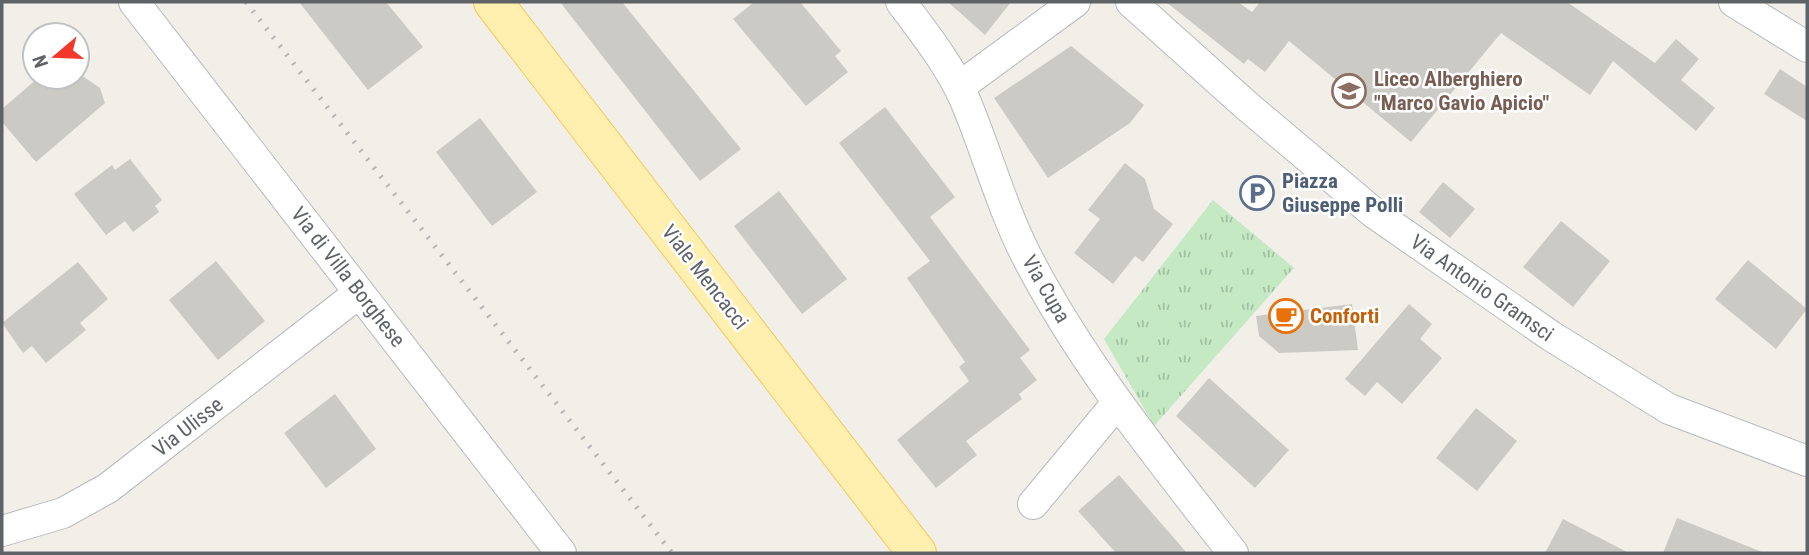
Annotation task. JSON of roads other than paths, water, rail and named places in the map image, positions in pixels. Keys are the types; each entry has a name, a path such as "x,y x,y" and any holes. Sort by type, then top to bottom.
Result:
{"main road":[{"name":"Viale Mencacci","path":"493,2 917,553"}],"street":[{"name":"Via di Villa Borghese","path":"134,2 561,553"},
{"name":"Via Cupa","path":"901,2 940,54 959,88 1005,211 1028,259 1117,403 1233,553"},
{"path":"959,88 1075,2"},
{"name":"Via Antonio Gramsci","path":"1131,2 1247,106 1374,213 1551,337 1669,408 1807,461"},
{"path":"1734,2 1807,47"},
{"name":"Via Ulisse","path":"2,531 64,513 108,488 359,293"},
{"path":"1033,504 1117,403"}],"railway":[{"path":"246,2 672,553"}],"place":[{"name":"Liceo Alberghiero \"Marco Gavio Apicio\"","path":"1349,91"},
{"name":"Piazza Giuseppe Polli","path":"1257,193"},
{"name":"Conforti","path":"1286,316"}]}
